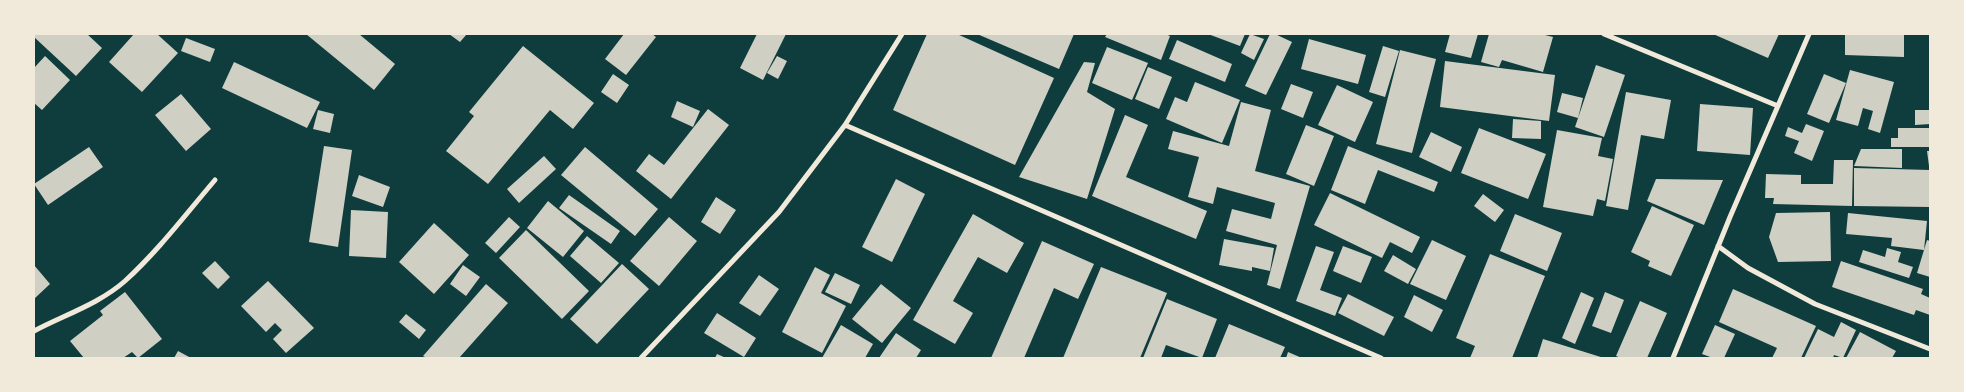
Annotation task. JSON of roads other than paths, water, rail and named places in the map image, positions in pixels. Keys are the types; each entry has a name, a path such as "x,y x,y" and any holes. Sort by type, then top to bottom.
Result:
{"street":[{"path":"641,358 779,212 845,125 902,34"},
{"path":"1604,34 1778,106"},
{"path":"1673,358 1718,246 1809,34"},
{"path":"845,125 1381,358"},
{"path":"34,331 85,307 124,282 214,180"},
{"path":"1718,246 1748,268 1815,304 1930,349"}]}
